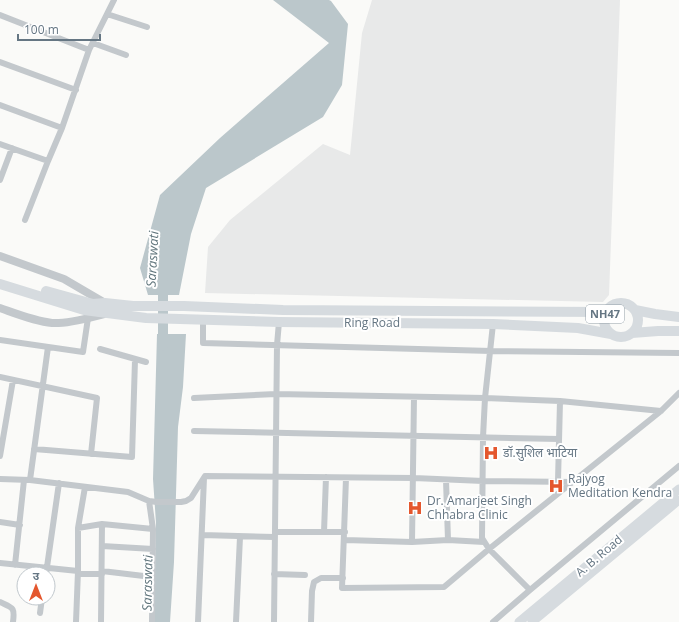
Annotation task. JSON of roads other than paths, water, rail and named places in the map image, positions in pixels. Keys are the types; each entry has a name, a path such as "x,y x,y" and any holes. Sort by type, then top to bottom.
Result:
{"highway":[{"path":"0,277 105,308"},
{"path":"0,284 84,310 133,306 184,306 283,310 605,312"},
{"name":"NH47","path":"622,302 630,305 638,313 639,322 636,330 622,338 611,334 607,331 604,322 605,312 612,305 622,302"},
{"name":"Ring Road","path":"105,308 132,316 146,318 279,322 493,324 578,328 611,334"},
{"path":"635,310 679,317"},
{"name":"NH47","path":"632,333 658,330 679,331"}],"main road":[{"name":"A. B. Road","path":"519,622 679,489"},
{"name":"A. B. Road","path":"532,622 679,500"}],"street":[{"path":"25,220 62,128 89,50 114,0"},
{"path":"107,14 146,27"},
{"path":"0,15 89,50"},
{"path":"93,43 126,54"},
{"path":"0,62 76,90"},
{"path":"0,105 62,128"},
{"path":"0,144 48,161"},
{"path":"0,180 12,148"},
{"path":"0,256 64,279 105,308 88,318 52,323 26,317 0,308"},
{"path":"0,340 83,352 88,318"},
{"path":"203,320 203,343 491,351 679,353"},
{"path":"274,622 276,394 279,322"},
{"path":"493,324 482,437 482,538 489,549 530,590"},
{"path":"15,565 27,480 34,449 48,347"},
{"path":"100,349 146,362"},
{"path":"34,449 132,457 135,360"},
{"path":"0,377 97,398 92,454"},
{"path":"0,456 13,380"},
{"path":"346,478 345,540 342,588 444,587 661,411 679,393"},
{"path":"194,398 276,394 560,400 661,411"},
{"path":"412,542 414,397"},
{"path":"558,481 560,400"},
{"path":"194,431 559,439"},
{"path":"492,622 679,466"},
{"path":"205,476 414,478 483,481 574,482"},
{"path":"0,479 59,483 128,492 149,501 181,502 191,498 205,476"},
{"path":"198,622 205,476"},
{"path":"324,532 326,477"},
{"path":"446,480 448,540"},
{"path":"47,566 59,483"},
{"path":"76,622 78,528 85,487"},
{"path":"149,501 153,528 152,622"},
{"path":"0,522 20,525"},
{"path":"78,528 102,524 153,528"},
{"path":"101,622 102,524"},
{"path":"202,535 240,537 345,532"},
{"path":"236,622 240,537"},
{"path":"345,540 412,542 448,540 484,542"},
{"path":"102,546 153,549"},
{"path":"0,563 20,566"},
{"path":"56,571 102,572 152,577"},
{"path":"274,574 305,575"},
{"path":"311,622 312,591 314,582 321,578 343,578"},
{"path":"0,602 14,610 13,622"},
{"path":"40,613 41,606"}],"water":[{"path":"273,0 331,1 348,24 342,85 323,117 206,188 191,234 179,295 148,295 140,268 160,195 220,138 329,43"},
{"path":"157,334 186,334 183,387 178,427 174,562 170,622 154,622 156,523 153,479"}],"waterway":[{"name":"Saraswati","path":"163,282 163,346"}],"place":[{"name":"डॉ.सुशिल भाटिया","path":"491,453"},
{"name":"Rajyog Meditation Kendra","path":"556,486"},
{"name":"Dr. Amarjeet Singh Chhabra Clinic","path":"415,508"}]}
